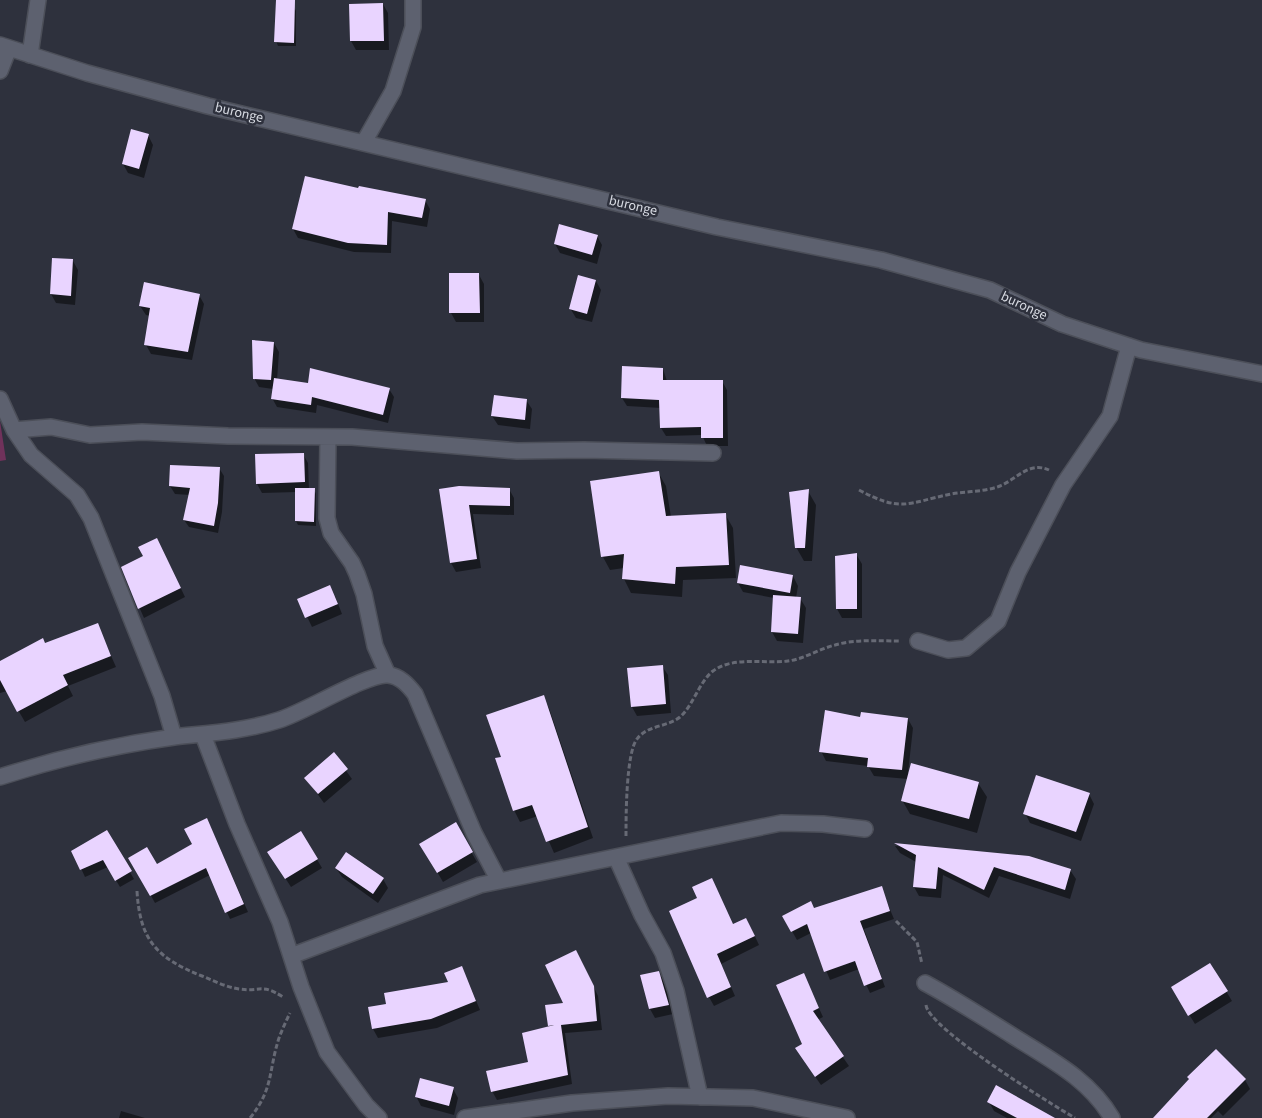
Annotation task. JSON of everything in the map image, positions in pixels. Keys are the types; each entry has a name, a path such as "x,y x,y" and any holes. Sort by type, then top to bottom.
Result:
{"street":[{"path":"30,55 38,0"},
{"path":"364,142 393,91 413,27 413,0"},
{"path":"0,71 4,46"},
{"name":"buronge","path":"4,46 87,73 180,98 717,227 890,262 990,290 1062,324 1129,346 1262,374"},
{"path":"918,641 948,650 966,648 998,621 1018,572 1067,480 1110,416 1129,346"},
{"path":"0,399 14,430 31,455 77,495 91,518 162,696 174,737"},
{"path":"14,430 52,427 90,435 142,432 228,436 328,436 517,451 584,450 713,453"},
{"path":"328,436 327,518 331,533 352,563 357,574 364,594 375,646 388,675"},
{"path":"0,777 36,765 174,737 203,735 279,721 303,712 362,682 388,675 403,680 415,694 474,832 498,881"},
{"path":"203,735 237,824 280,922 301,987 327,1052 366,1105 379,1118"},
{"path":"291,956 480,885 498,881 782,823 823,824 865,829"},
{"path":"621,856 642,914 663,953 676,991 700,1097"},
{"path":"925,983 950,996 1072,1073 1101,1099 1112,1118"},
{"path":"465,1118 572,1103 668,1096 753,1098 847,1118"}],"path":[{"path":"859,490 882,502 899,505 950,494 992,489 1029,468 1038,467 1067,480"},
{"path":"621,856 630,764 636,739 650,729 669,725 682,716 693,696 713,671 730,664 789,661 836,644 918,641"},
{"path":"137,891 140,920 145,934 161,954 180,967 222,984 239,989 270,988 294,1004"},
{"path":"250,1118 263,1102 271,1079 279,1038 301,987"}],"shaded area":[{"path":"0,421 6,460 0,461"}],"building":[{"path":"276,0 295,0 294,43 274,42"},
{"path":"383,3 384,41 350,41 349,4"},
{"path":"131,129 149,134 139,169 122,164"},
{"path":"305,176 358,188 359,186 426,199 422,218 388,212 387,245 348,243 292,229"},
{"path":"559,224 598,235 592,255 554,244"},
{"path":"52,258 73,259 71,296 50,294"},
{"path":"449,273 479,273 480,313 449,313"},
{"path":"578,275 596,280 587,314 569,309"},
{"path":"144,282 200,294 188,352 144,345 150,308 139,306"},
{"path":"252,340 274,342 271,380 253,379"},
{"path":"622,366 663,368 663,380 723,380 723,438 701,438 701,427 660,428 659,400 621,398"},
{"path":"310,368 390,388 383,415 312,397 311,405 271,399 274,378 308,383"},
{"path":"494,395 527,399 525,420 491,416"},
{"path":"304,453 305,482 256,484 255,454"},
{"path":"170,465 220,467 218,503 214,526 183,520 190,488 169,486"},
{"path":"659,471 666,516 726,513 729,565 676,567 675,584 622,579 624,554 601,557 590,481"},
{"path":"459,486 510,488 510,506 469,505 477,559 450,563 439,489"},
{"path":"295,488 315,488 314,522 295,521"},
{"path":"809,489 805,548 795,548 789,492"},
{"path":"157,538 181,588 138,609 121,567 143,556 138,547"},
{"path":"857,553 857,609 836,609 835,556"},
{"path":"740,565 793,575 790,593 737,583"},
{"path":"330,585 338,604 305,618 297,599"},
{"path":"773,595 801,597 798,634 771,632"},
{"path":"98,623 111,656 63,675 68,685 17,712 0,680 0,661 43,638 45,643"},
{"path":"663,665 666,704 631,707 627,668"},
{"path":"544,695 588,827 546,842 532,805 513,811 495,758 501,757 486,715"},
{"path":"825,710 860,717 861,712 908,718 902,770 867,767 868,758 819,752"},
{"path":"334,752 348,769 318,794 304,778"},
{"path":"911,763 979,782 969,819 901,801"},
{"path":"1036,775 1090,793 1076,832 1023,814"},
{"path":"207,818 244,904 225,913 206,868 150,896 128,858 147,847 157,864 192,844 184,829"},
{"path":"456,822 473,852 437,873 419,844"},
{"path":"107,830 132,871 115,881 103,860 80,870 71,851"},
{"path":"301,831 318,859 285,879 267,852"},
{"path":"894,843 1029,856 1071,869 1065,890 994,867 984,890 938,867 936,889 913,887 916,855"},
{"path":"346,852 384,878 373,894 335,868"},
{"path":"712,878 733,924 746,918 755,936 717,954 731,987 707,998 669,911 697,898 692,887"},
{"path":"882,886 890,911 860,921 882,979 864,986 855,961 824,972 807,924 791,932 782,916 811,901 814,908"},
{"path":"576,950 594,986 597,1021 561,1025 568,1075 491,1092 486,1071 528,1062 522,1033 554,1025 548,1026 545,1005 563,1003 545,965"},
{"path":"1210,963 1228,991 1188,1016 1171,987"},
{"path":"462,966 476,1001 431,1019 372,1029 368,1007 386,1004 384,993 448,982 444,973"},
{"path":"659,971 669,1005 649,1009 640,975"},
{"path":"804,973 819,1008 813,1011 844,1056 815,1077 795,1048 802,1044 776,985"},
{"path":"1216,1049 1246,1079 1207,1118 1153,1118 1189,1079 1187,1077"},
{"path":"420,1078 454,1087 449,1106 415,1097"},
{"path":"996,1085 1055,1118 1017,1118 987,1102"}]}
